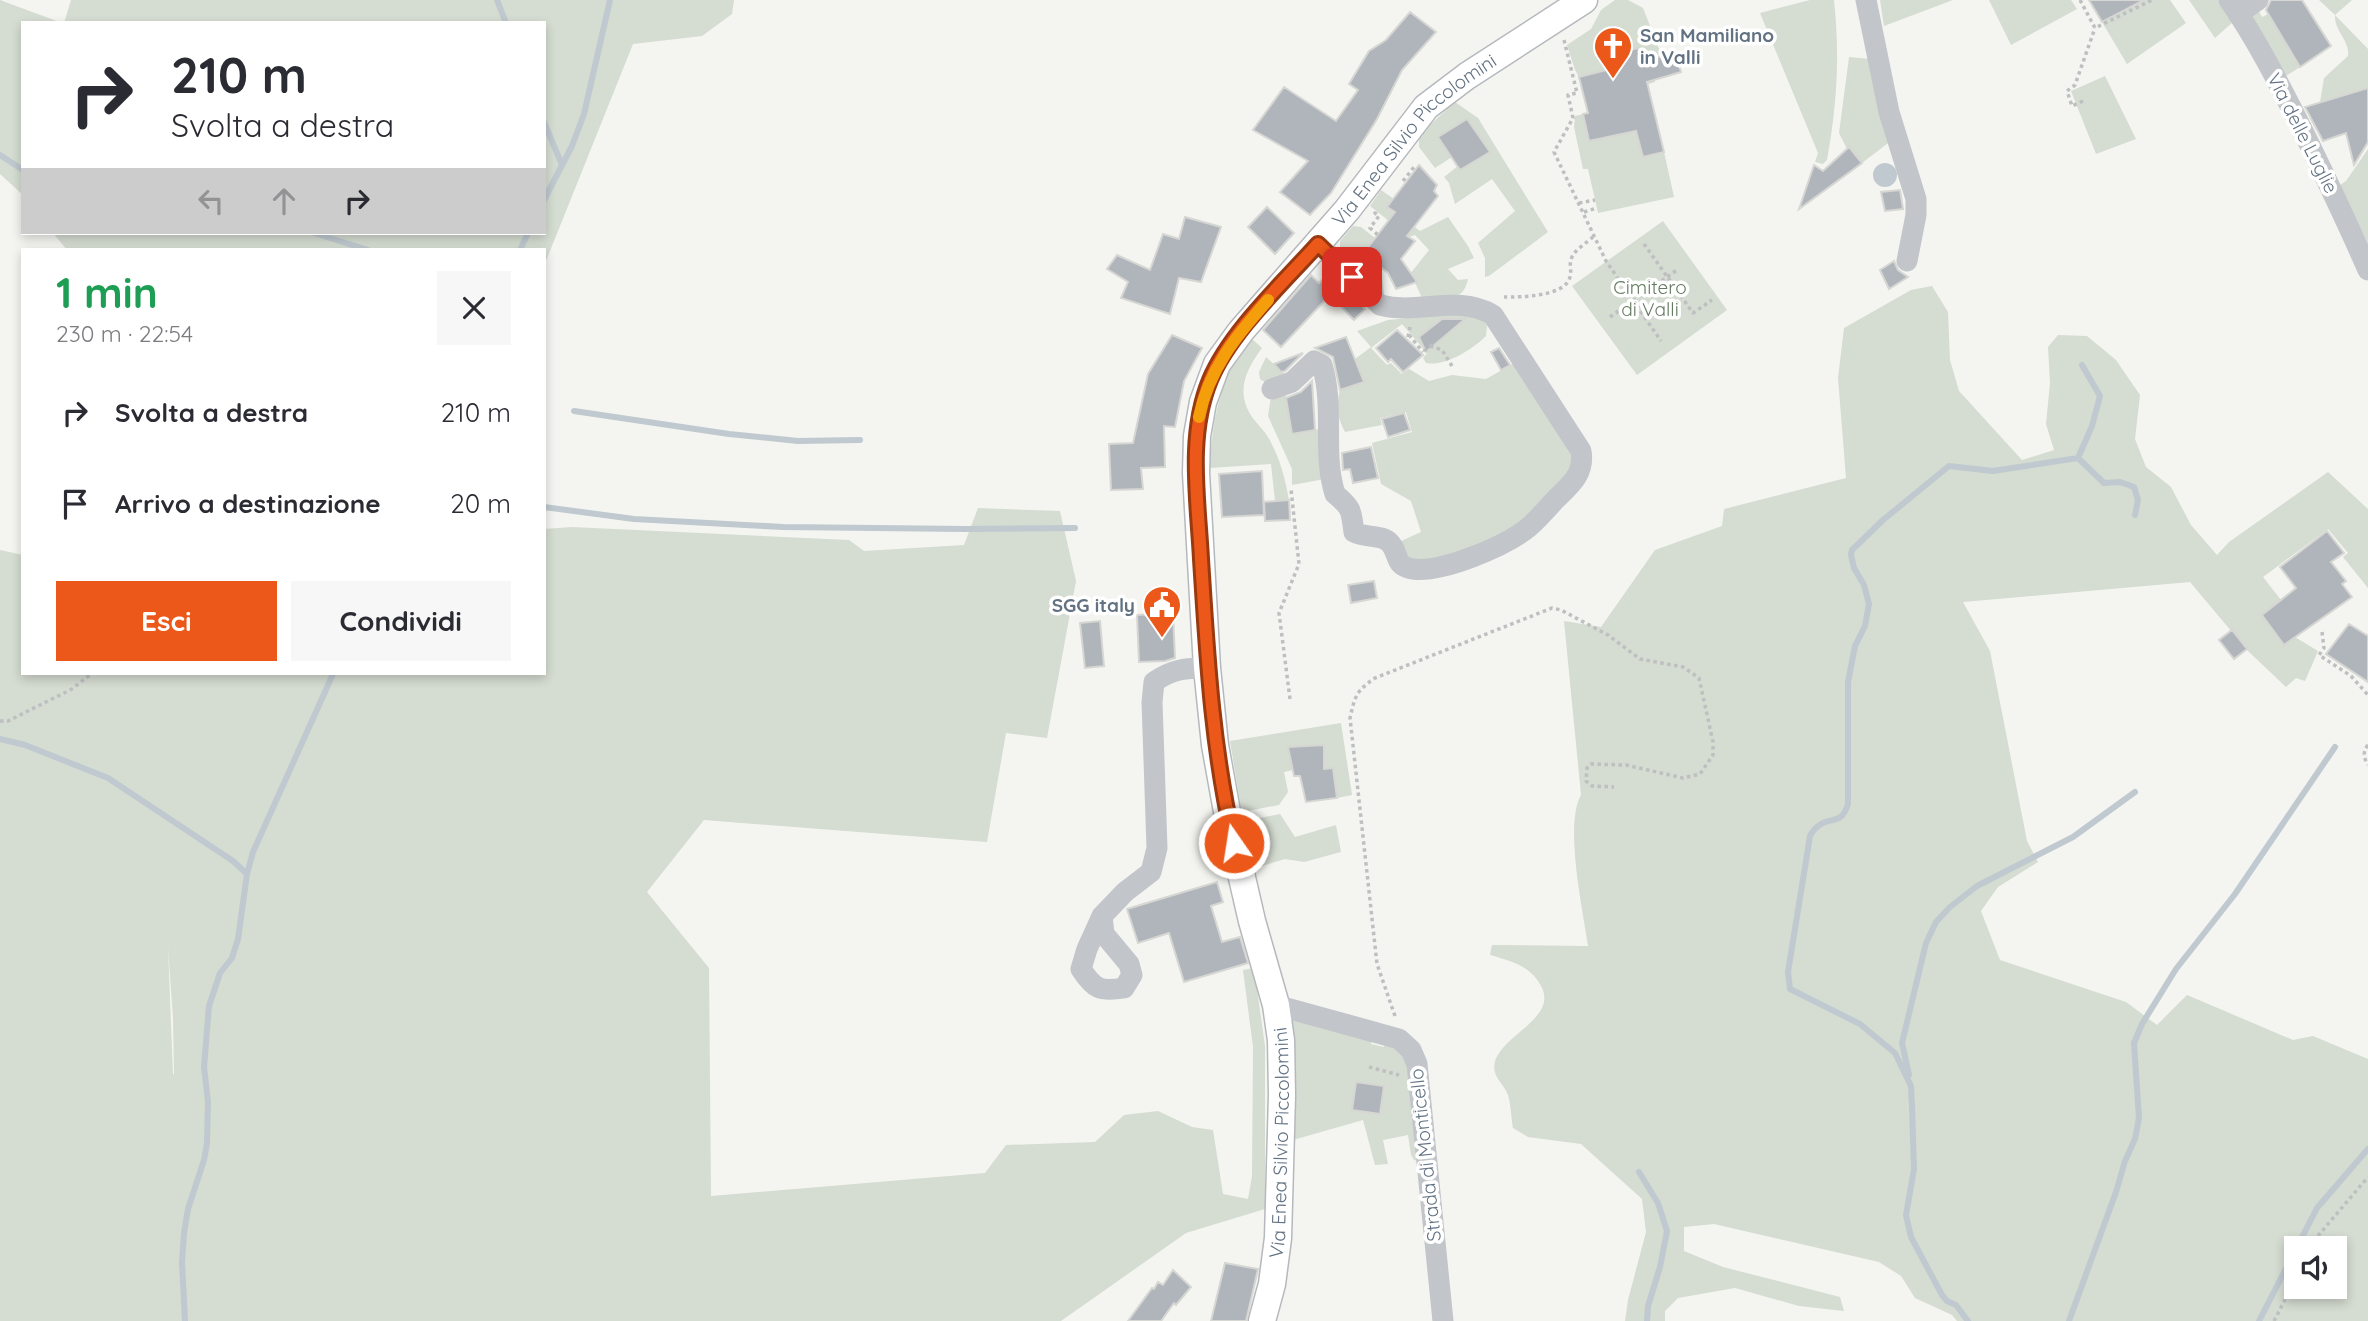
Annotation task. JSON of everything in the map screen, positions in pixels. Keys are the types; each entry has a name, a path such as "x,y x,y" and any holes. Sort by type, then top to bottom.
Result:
{"main road":[{"name":"Via Enea Silvio Piccolomini","path":"1262,1321 1272,1284 1279,1216 1282,1069 1280,1029 1228,817 1215,745 1207,668 1196,473 1196,436 1203,402 1214,372 1234,340 1318,244 1426,107 1461,80 1584,0"}],"street":[{"path":"1867,0 1897,142 1916,199 1908,261"},
{"path":"2233,7 2258,0"},
{"name":"Via delle Luglie","path":"2233,7 2281,88 2368,270"},
{"path":"1272,389 1292,382 1308,365 1314,361 1318,362 1325,376 1330,407 1332,486 1335,494 1348,503 1354,531 1390,543 1399,563 1405,567 1431,569 1456,563 1514,538 1529,527 1576,479 1583,463 1581,451 1493,315 1479,307 1459,304 1422,308 1380,305 1318,244"},
{"path":"1102,916 1125,892 1151,872 1157,848 1152,702 1154,682 1166,673 1177,670 1207,668"},
{"path":"1276,1005 1399,1039"},
{"name":"Strada di Monticello","path":"1399,1039 1411,1050 1417,1064 1443,1321"}],"path":[{"path":"2080,0 2095,28"},
{"path":"2083,101 2072,106 2067,90 2075,85 2095,28 2152,0"},
{"path":"1572,35 1562,41 1577,93 1568,95 1573,118 1555,152 1606,261 1661,341"},
{"path":"1404,181 1413,167"},
{"path":"1579,203 1595,200"},
{"path":"1584,212 1597,208"},
{"path":"1374,214 1379,216 1370,228 1378,234"},
{"path":"1493,315 1496,300 1503,296 1524,297 1555,291 1566,284 1573,254 1594,236"},
{"path":"1644,244 1693,313 1712,300"},
{"path":"1610,317 1677,270"},
{"path":"1409,335 1423,352 1435,342"},
{"path":"1430,346 1442,350 1452,366"},
{"path":"1290,699 1279,613 1299,564 1291,489"},
{"path":"1399,1039 1394,1009 1377,964 1351,732 1350,718 1355,696 1360,688 1375,678 1539,613 1552,608 1561,610 1608,635 1640,659 1683,667 1699,678 1713,742 1713,755 1700,774 1683,778 1626,765 1591,764 1587,768 1586,781 1592,786 1614,787"},
{"path":"2322,632 2324,648 2319,655 2351,676 2368,695"},
{"path":"0,721 8,721 72,689 90,675"},
{"path":"2368,745 2364,757 2368,765"},
{"path":"1369,1067 1383,1071"},
{"path":"2318,1236 2368,1177"},
{"path":"2274,1321 2285,1299"}],"green space":[{"path":"0,0 57,21 21,21 21,193 0,174"},
{"path":"71,0 734,0 732,14 702,36 633,44 546,261 546,248 65,248 55,235 546,235 546,21 65,21"},
{"path":"1615,0 1628,0 1643,8 1661,54 1649,58 1655,82 1648,84 1639,48 1615,53 1618,67 1579,77 1575,70 1567,45 1591,29 1601,10"},
{"path":"1810,0 1834,0 1836,21 1835,100 1827,160 1823,164 1815,162 1818,153 1760,13"},
{"path":"1880,0 1953,0 1884,26"},
{"path":"1989,0 2071,0 2077,9 2011,45"},
{"path":"2144,0 2170,0 2186,23 2127,64 2102,22"},
{"path":"2189,0 2218,0 2233,22 2215,38"},
{"path":"2319,0 2352,0 2335,15"},
{"path":"2257,8 2262,17 2268,14 2300,67 2286,76 2249,14"},
{"path":"2335,15 2368,49 2368,88 2320,102 2324,78 2348,56 2347,45 2335,21"},
{"path":"1849,57 1870,59 1892,140 1862,163 1847,149 1839,133"},
{"path":"2105,76 2136,139 2096,154 2071,91"},
{"path":"1455,102 1478,118 1548,232 1485,277 1485,258 1478,243 1515,211 1492,179 1455,204 1449,183 1444,177 1458,166 1461,169 1490,152 1467,119 1438,137 1452,157 1435,168 1419,147 1419,135"},
{"path":"1583,114 1589,141 1636,131 1643,157 1664,152 1674,197 1598,213 1588,169 1583,169 1574,127 1575,116"},
{"path":"2368,149 2368,244 2340,185 2346,181"},
{"path":"1381,190 1394,199 1388,207 1420,231 1448,217 1474,258 1448,269 1458,280 1468,279 1466,287 1457,296 1424,302 1415,283 1417,282 1410,274 1429,250 1415,235 1409,237 1370,206"},
{"name":"Cimitero di Valli","path":"1663,221 1727,310 1637,375 1572,286"},
{"path":"1353,226 1361,227 1375,238 1363,254 1381,268 1384,293 1381,294 1340,251 1340,241"},
{"path":"1932,286 1948,312 1950,360 1959,391 2022,460 2054,450 2046,424 2050,383 2048,347 2058,335 2087,336 2116,360 2140,395 2135,439 2146,467 2171,487 2191,525 2217,555 2229,542 2328,472 2368,509 2368,588 2343,557 2348,553 2328,529 2263,577 2281,600 2262,616 2283,645 2295,637 2318,651 2305,681 2296,678 2286,687 2248,651 2190,582 1963,602 1990,651 2027,841 2038,862 1998,887 1981,911 2000,960 2126,1002 2157,1025 2187,995 2293,1040 2313,1036 2368,1059 2368,1321 1957,1321 1952,1315 1915,1298 1901,1276 1879,1262 1714,1224 1684,1227 1684,1251 1723,1267 1840,1297 1844,1311 1799,1306 1735,1288 1678,1298 1665,1311 1665,1321 1625,1321 1646,1232 1642,1199 1581,1144 1528,1137 1513,1128 1508,1095 1496,1075 1495,1061 1508,1043 1535,1017 1542,1008 1544,999 1542,988 1533,974 1520,965 1490,955 1492,945 1588,946 1574,846 1576,809 1581,795 1564,621 1601,627 1655,550 1722,526 1724,509 1846,478 1838,378 1844,328 1911,290"},
{"path":"1461,313 1482,319 1487,325 1486,336 1450,360 1426,363 1423,358 1427,353 1402,324 1371,348 1387,365 1391,363 1402,374 1409,369 1429,381 1452,375 1486,379 1518,361 1577,466 1512,533 1434,561 1409,560 1401,541 1421,532 1411,501 1381,484 1372,443 1412,432 1406,412 1380,418 1382,425 1345,432 1338,412 1340,390 1364,382 1355,359 1371,347 1357,331 1388,320"},
{"path":"1251,338 1262,348 1247,373 1244,398 1252,417 1275,450 1289,500 1275,501 1271,464 1210,468 1213,431 1221,394 1232,366"},
{"path":"1266,357 1290,379 1266,383 1260,379 1259,372"},
{"path":"1285,391 1292,434 1324,428 1325,479 1292,485 1292,469 1268,416 1271,396"},
{"path":"978,508 1060,511 1076,581 1047,738 1006,733 987,842 704,820 647,892 709,968 711,1196 985,1173 1006,1145 1095,1142 1124,1115 1158,1111 1192,1127 1213,1130 1223,1194 1248,1199 1252,1176 1253,1047 1243,970 1254,968 1265,1046 1265,1209 1186,1233 1061,1321 0,1321 0,550 21,555 21,675 546,675 546,529 572,527 849,540 864,551 964,545","holes":["168,947 173,1019 173,1074"]},
{"path":"1341,723 1352,795 1337,798 1333,769 1324,769 1324,745 1289,747 1293,770 1284,772 1288,792 1279,805 1247,811 1241,808 1230,741"},
{"path":"1280,814 1295,837 1336,825 1341,852 1304,862 1285,859 1252,869 1243,824 1248,818 1250,820"},
{"path":"1291,1014 1372,1039 1371,1044 1384,1047 1385,1044 1407,1051 1422,1162 1414,1160 1411,1155 1408,1135 1383,1140 1388,1164 1375,1165 1363,1120 1293,1140"}],"shaded area":[{"path":"1880,163 1890,163 1897,170 1897,180 1890,187 1880,187 1873,180 1873,170"}],"building":[{"path":"2089,0 2144,0 2102,22"},
{"path":"2271,0 2302,0 2331,46 2300,67 2266,10"},
{"path":"1410,12 1436,32 1402,70 1377,119 1331,193 1310,215 1280,192 1308,161 1253,130 1284,87 1336,121 1358,90 1349,84 1369,51 1386,40"},
{"path":"1639,48 1642,62 1675,52 1681,72 1647,82 1664,152 1643,157 1636,131 1589,141 1583,114 1588,113 1579,77 1618,67 1615,53"},
{"path":"2368,88 2368,142 2354,165 2346,133 2323,141 2305,107"},
{"path":"1467,119 1490,152 1460,170 1438,137"},
{"path":"1849,147 1862,163 1799,209 1814,165 1823,171"},
{"path":"1419,165 1437,185 1434,191 1438,196 1407,236 1415,241 1401,259 1417,282 1396,289 1388,273 1363,254 1395,212 1387,207"},
{"path":"1900,190 1903,209 1885,211 1881,192"},
{"path":"1267,207 1294,233 1275,254 1248,227"},
{"path":"1185,217 1221,227 1201,282 1179,278 1170,314 1121,298 1128,282 1107,269 1117,255 1150,270 1163,234 1179,239"},
{"path":"1894,261 1898,270 1908,277 1889,289 1880,270"},
{"path":"1329,273 1365,309 1354,320 1330,295 1281,347 1263,330 1311,275 1319,283"},
{"path":"1442,319 1465,319 1426,352 1419,337"},
{"path":"1397,330 1423,355 1403,372 1391,359 1388,362 1376,348"},
{"path":"1172,335 1202,348 1184,381 1175,427 1164,426 1165,467 1141,468 1143,489 1111,490 1109,444 1133,443 1148,374"},
{"path":"1346,337 1364,382 1340,390 1333,357 1315,348"},
{"path":"1499,348 1510,365 1501,370 1491,352"},
{"path":"1303,353 1285,371 1281,372 1274,364"},
{"path":"1312,381 1315,430 1292,434 1286,398 1301,392"},
{"path":"1404,413 1410,430 1388,437 1382,419"},
{"path":"1371,447 1378,478 1353,483 1350,469 1343,470 1342,453"},
{"path":"1262,471 1264,515 1222,517 1219,474"},
{"path":"1289,500 1290,520 1265,521 1264,502"},
{"path":"2327,531 2344,553 2331,562 2346,581 2342,584 2352,597 2284,645 2262,615 2296,588 2280,567"},
{"path":"1374,581 1377,598 1351,603 1348,585"},
{"path":"1173,613 1175,658 1139,662 1137,615"},
{"path":"1100,621 1104,666 1085,668 1080,623"},
{"path":"2349,624 2368,636 2368,682 2326,654"},
{"path":"2232,630 2247,649 2234,659 2219,640"},
{"path":"1324,745 1324,769 1333,768 1337,798 1306,802 1300,776 1294,776 1288,747"},
{"path":"1217,882 1223,902 1211,906 1222,942 1240,937 1248,963 1184,982 1169,933 1138,943 1127,909"},
{"path":"1356,1082 1384,1086 1380,1114 1352,1110"},
{"path":"1225,1263 1258,1269 1246,1321 1211,1321"},
{"path":"1173,1270 1191,1287 1176,1305 1174,1303 1161,1321 1128,1321 1152,1288 1154,1289 1158,1282 1163,1285"}],"waterway":[{"path":"497,0 505,21"},
{"path":"546,196 572,146 584,114 610,0"},
{"path":"546,127 562,165"},
{"path":"0,155 21,169"},
{"path":"320,235 362,248"},
{"path":"521,248 527,235"},
{"path":"1968,1321 1956,1305 1942,1295 1911,1237 1906,1215 1914,1169 1911,1086 1895,1053 1860,1024 1790,989 1788,972 1810,836 1822,824 1842,816 1848,804 1848,682 1855,646 1865,626 1869,604 1864,585 1854,568 1852,550 1883,520 1949,466 1993,471 2078,458 2092,426 2100,396 2082,365"},
{"path":"574,411 729,434 798,441 860,440"},
{"path":"2078,458 2104,483 2120,482 2134,487 2138,500 2135,515"},
{"path":"546,507 634,519 783,527 1075,528"},
{"path":"185,1321 182,1262 184,1233 207,1143 208,1102 204,1067 209,1006 220,973 232,958 238,939 247,874 253,852 333,675"},
{"path":"0,739 25,745 108,778 233,861 247,874"},
{"path":"2069,1321 2135,1139 2139,1118 2134,1043 2142,1024 2176,969 2235,894 2335,747"},
{"path":"1909,1075 1902,1043 1926,943 1936,922 1977,886 2073,837 2135,792"},
{"path":"2259,1321 2317,1208 2368,1149"},
{"path":"1639,1172 1658,1203 1667,1231 1648,1306 1647,1321"}],"slow traffic":[{"path":"1199,417 1205,391 1217,364 1268,300"}],"place":[{"name":"San Mamiliano in Valli","path":"1613,80"},
{"name":"SGG italy","path":"1162,639"}],"route":[{"path":"1234,843 1215,745 1207,668 1196,473 1196,436 1200,414 1205,391 1217,364 1248,323 1318,244 1352,277"}]}
